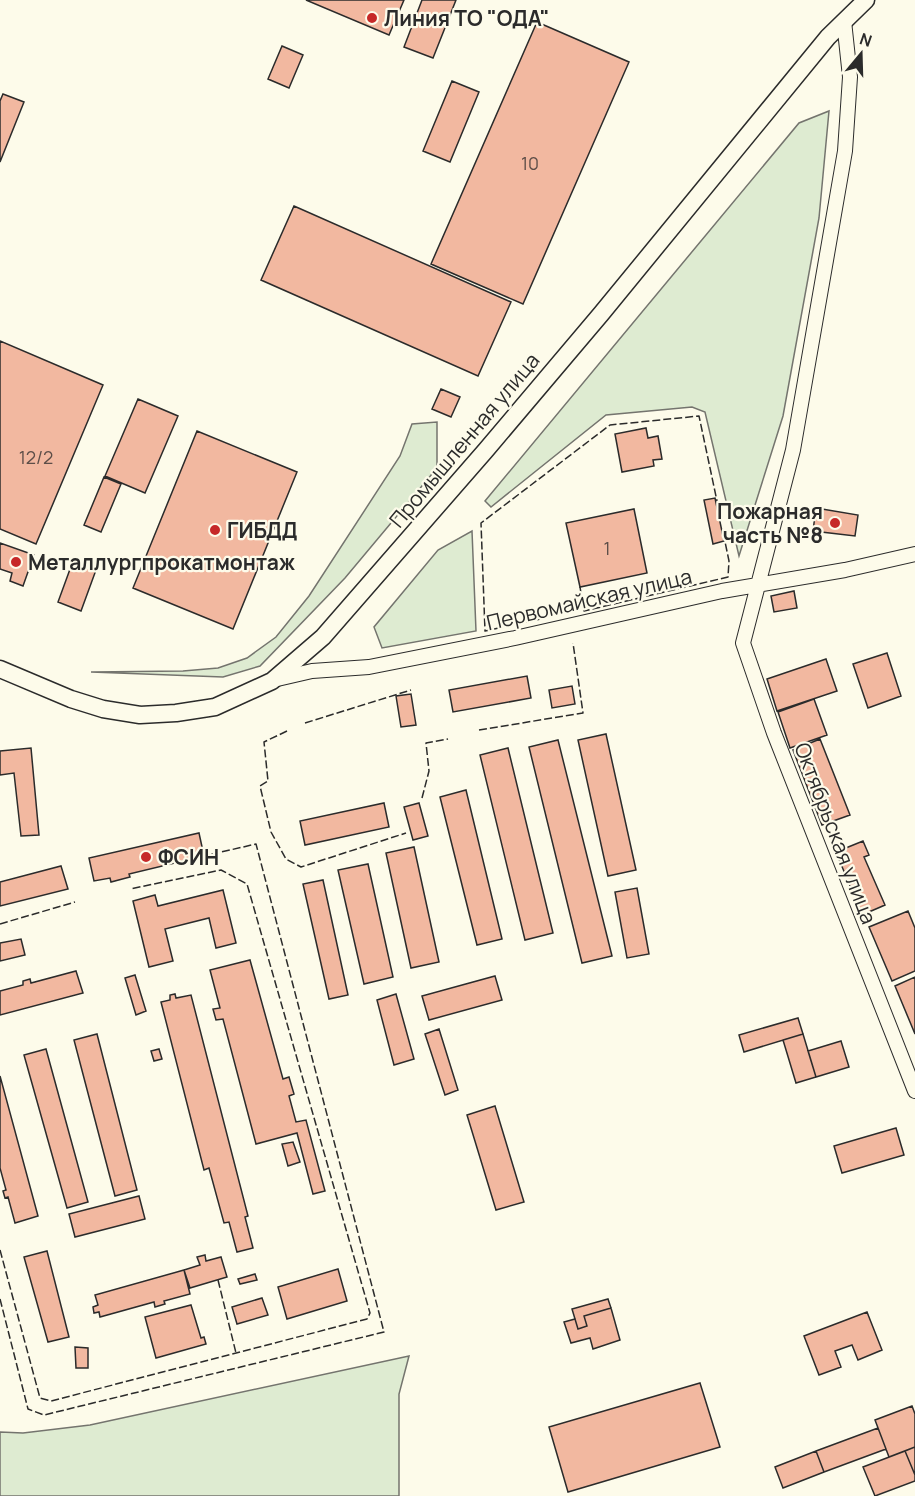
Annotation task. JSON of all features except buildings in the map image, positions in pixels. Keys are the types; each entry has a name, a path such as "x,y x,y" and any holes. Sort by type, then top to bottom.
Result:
{"main road":[{"name":"Промышленная улица","path":"0,669 71,699 103,709 140,715 176,713 215,707 272,681 323,637 404,545 608,304 828,37 866,0"}],"street":[{"name":"Октябрьская улица","path":"844,21 850,77 845,152 793,450 743,643 774,733 915,1091"},
{"name":"Первомайская улица","path":"272,681 312,671 391,663 515,638 722,591 845,570 915,554"}],"green space":[{"path":"829,111 819,218 783,416 739,556 705,412 692,407 606,415 491,507 485,501 799,123"},
{"path":"437,422 437,468 345,578 260,666 223,677 91,672 183,671 218,668 247,658 276,637 309,596 400,456 412,424"},
{"path":"472,531 476,631 382,648 374,627 438,550"},
{"path":"409,1356 399,1394 399,1496 0,1496 0,1432 23,1433 90,1425"}],"fence":[{"path":"545,618 485,631 481,523 610,425 699,416 717,501"},
{"path":"580,587 584,611 728,577 729,561 724,537"},
{"path":"479,730 583,713 573,643"},
{"path":"305,723 411,690"},
{"path":"287,731 264,742 268,781 260,786 271,832 286,859 301,867 406,833"},
{"path":"422,798 429,771 426,743 448,739"},
{"path":"0,1299 28,1409 44,1415 384,1332 256,844 204,856"},
{"path":"0,1250 40,1398 51,1401 367,1319 370,1313 247,884 221,870 130,889"},
{"path":"0,924 75,902"},
{"path":"218,1280 236,1353"}],"place":[{"name":"Линия ТО \"ОДА\"","path":"372,18"},
{"name":"Пожарная часть №8","path":"835,523"},
{"name":"ГИБДД","path":"215,530"},
{"name":"Металлургпрокатмонтаж","path":"16,562"},
{"name":"ФСИН","path":"146,857"}]}
